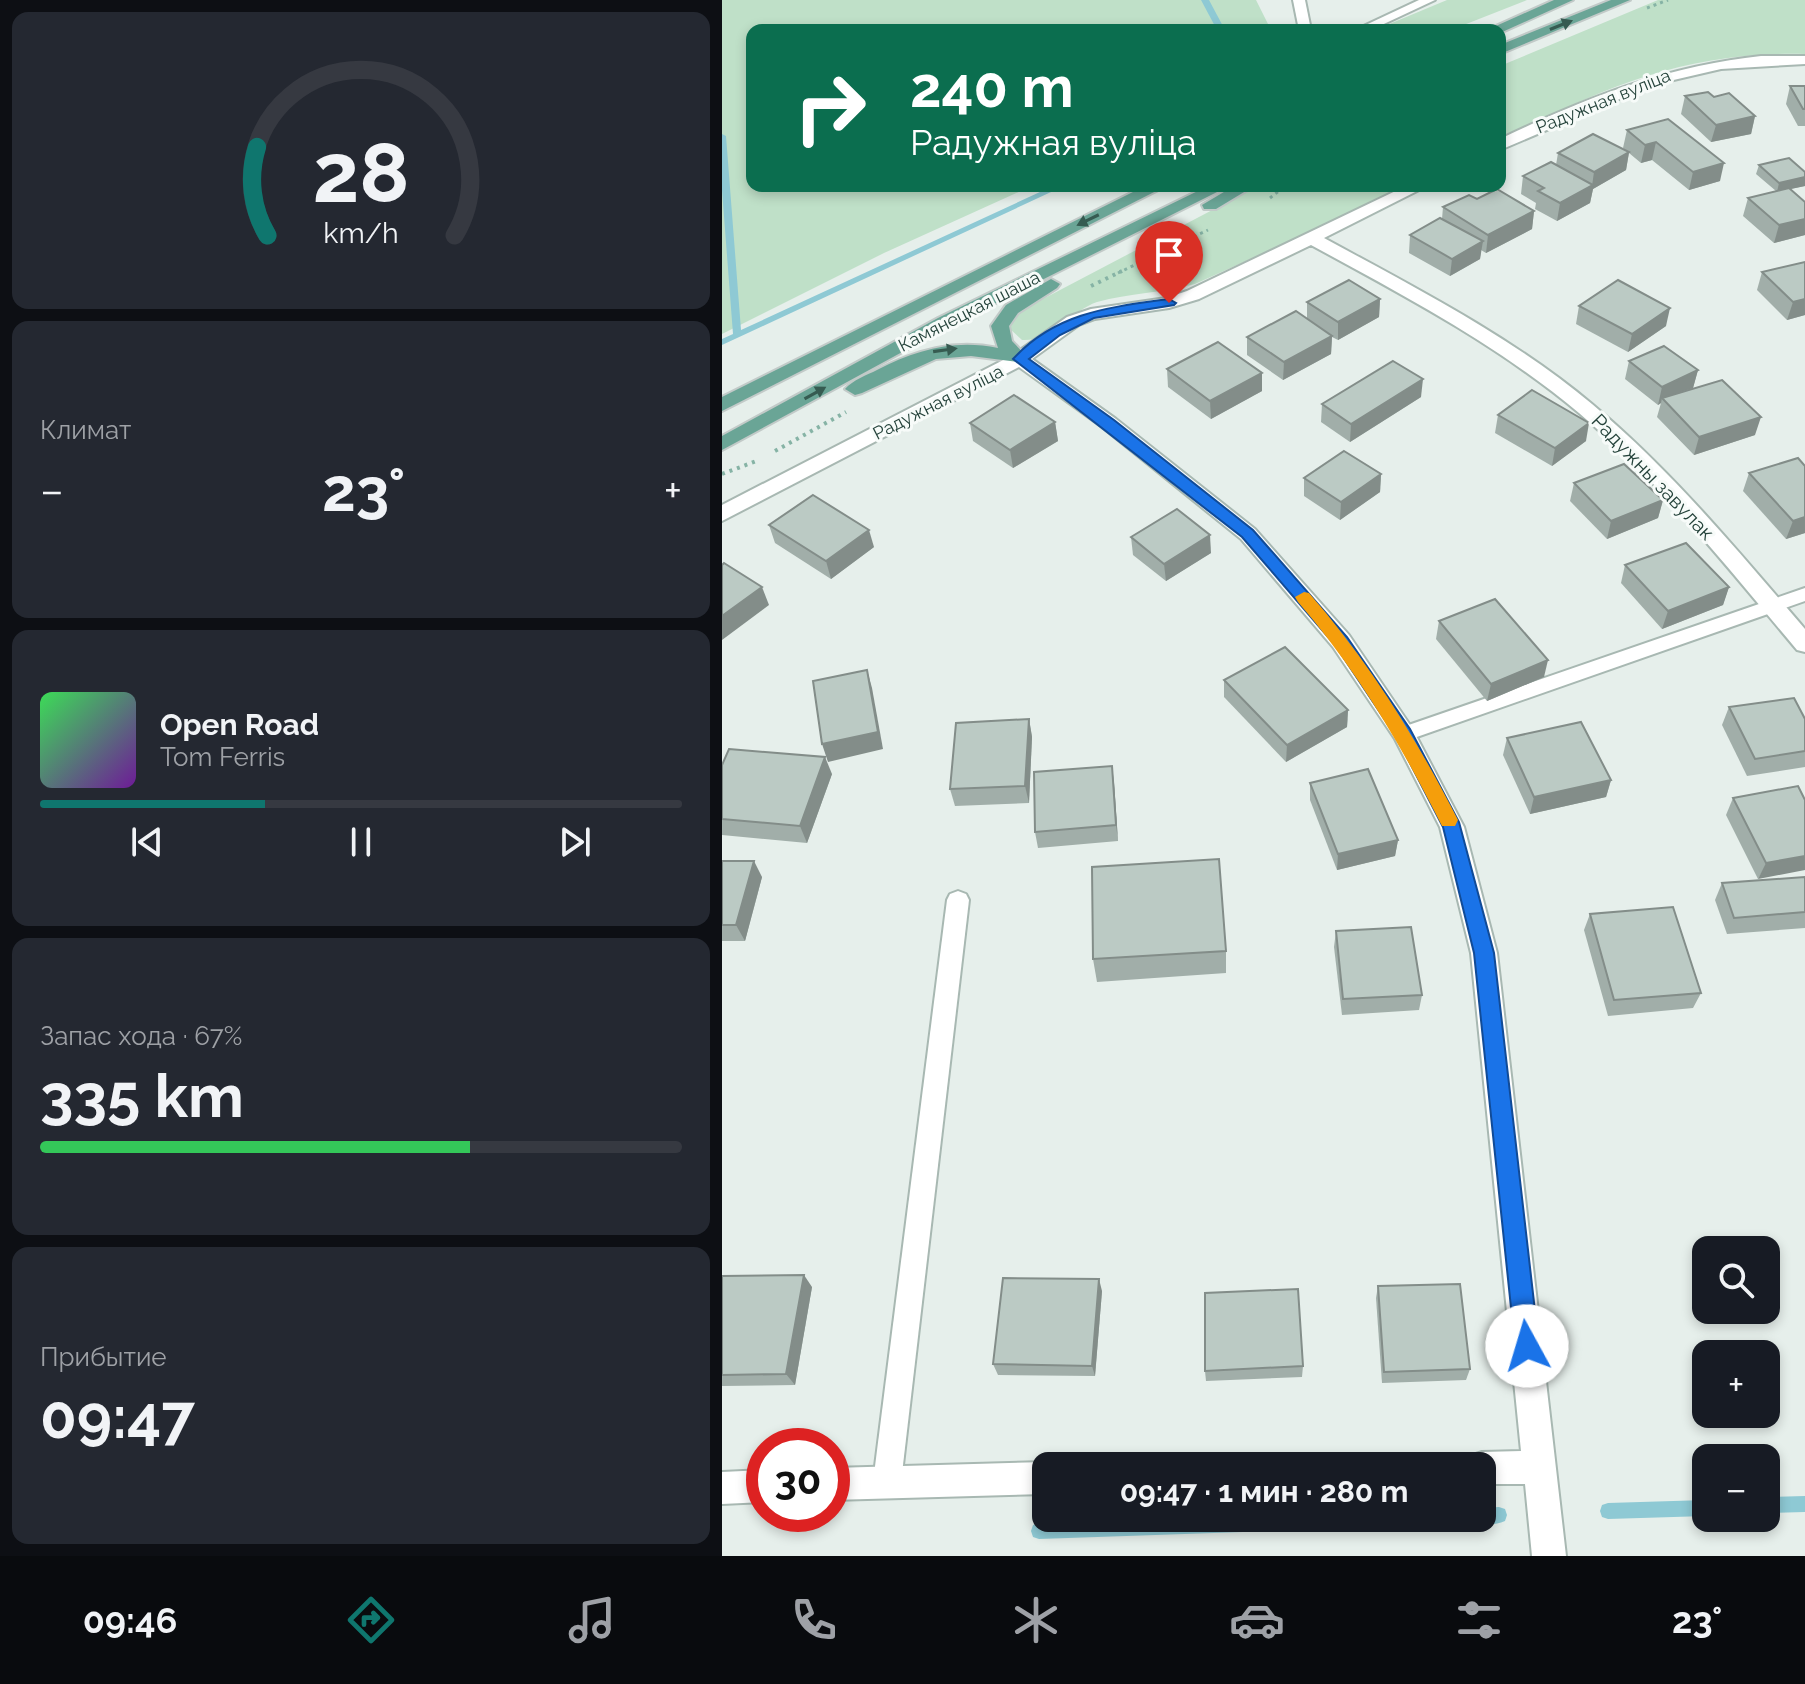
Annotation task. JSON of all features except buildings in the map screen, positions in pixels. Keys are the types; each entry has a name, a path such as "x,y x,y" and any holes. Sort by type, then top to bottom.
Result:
{"main road":[{"path":"1506,25 1566,0"},
{"path":"1506,48 1623,0"},
{"name":"Камянецкая шаша","path":"722,405 1146,192"},
{"name":"Камянецкая шаша","path":"722,444 944,322 1209,192"},
{"path":"1020,359 999,334 1004,316 1012,309 1045,287 1234,192"},
{"path":"722,451 785,426 927,353 980,349 1020,359"}],"street":[{"name":"Радужная вуліца","path":"1506,142 1559,116 1658,76 1715,64 1805,60"},
{"name":"Радужная вуліца","path":"722,514 1020,359 1073,321 1091,314 1169,303 1193,295 1407,192"},
{"name":"Радужны завулак","path":"1313,239 1509,351 1563,390 1647,466 1805,644"},
{"path":"1020,359 1109,423 1248,534 1341,641 1404,734 1452,827 1484,953 1549,1556"},
{"path":"1496,1468 1540,1467"},
{"path":"850,1483 1032,1478"},
{"path":"722,1488 746,1487"}],"lane":[{"path":"1298,0 1304,24"},
{"path":"1375,24 1429,0"},
{"path":"1404,734 1805,594"},
{"path":"887,1482 958,900"}],"green space":[{"path":"722,0 1256,0 1268,24 746,24 746,192 1019,192 884,253 722,334"},
{"path":"1447,0 1527,0 1466,24 1389,24"},
{"path":"1658,0 1805,0 1805,54 1722,59 1646,76 1574,104 1506,138 1506,63"},
{"path":"1247,192 1399,192 1195,284 1097,302 1051,331 1022,340 1009,328 1020,312"}],"waterway":[{"path":"1205,0 1218,24"},
{"path":"722,136 737,333"},
{"path":"722,342 1047,192"},
{"path":"1780,1505 1805,1504"},
{"path":"1608,1511 1692,1508"}],"slow traffic":[{"path":"1304,597 1341,641 1404,734 1449,820"}],"route":[{"path":"1169,303 1091,314 1055,332 1020,359 1109,423 1248,534 1341,641 1404,734 1452,827 1484,953 1527,1346"}]}
